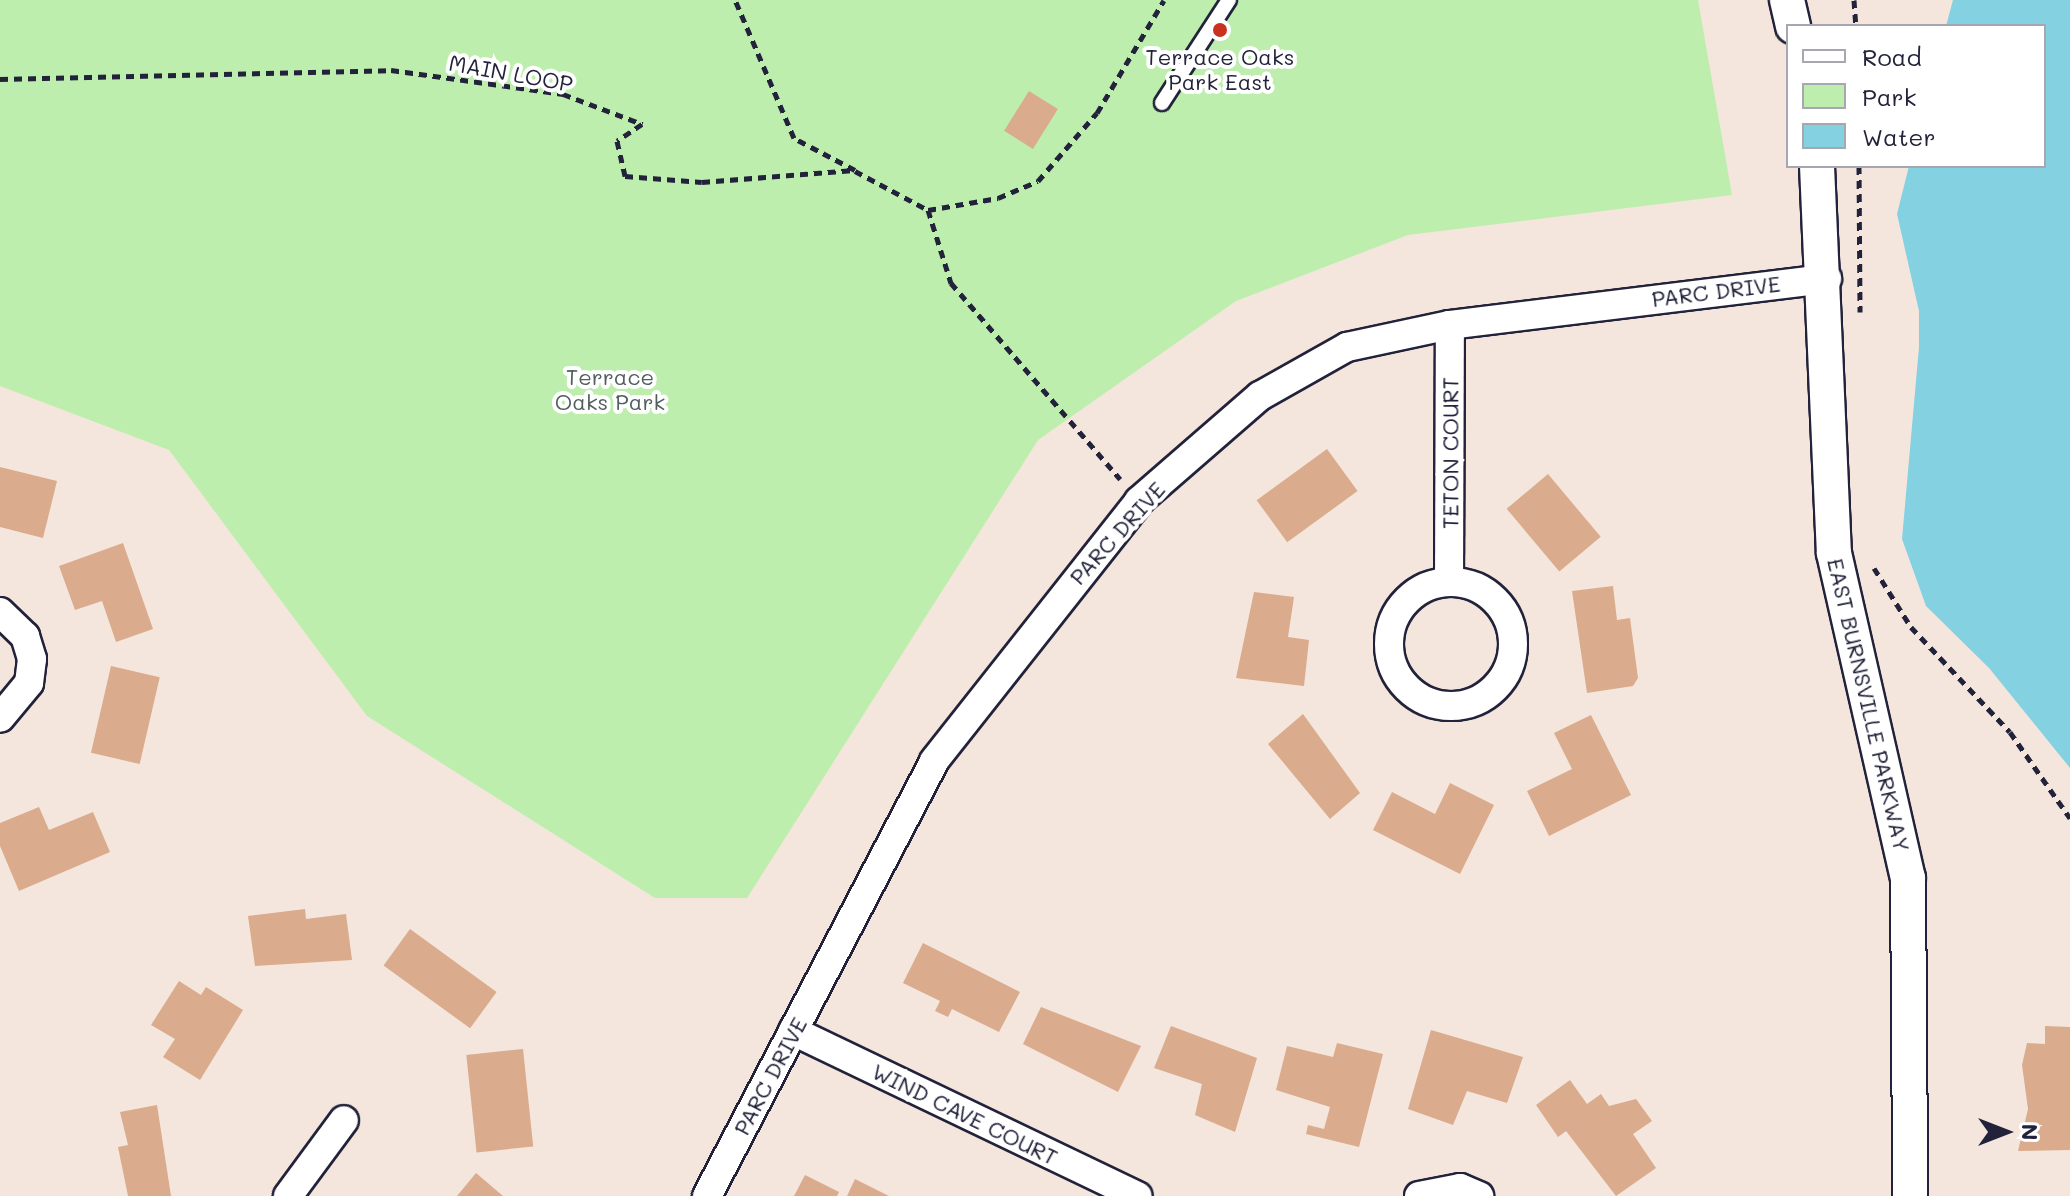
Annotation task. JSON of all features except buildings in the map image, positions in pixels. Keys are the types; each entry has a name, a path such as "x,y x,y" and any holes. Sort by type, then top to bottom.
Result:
{"street":[{"path":"1787,0 1793,24"},
{"name":"EAST BURNSVILLE PARKWAY","path":"1817,168 1827,279 1834,553 1908,878 1910,1196"},
{"name":"PARC DRIVE","path":"707,1196 934,761 1139,501 1260,396 1347,347 1450,325 1827,279"},
{"name":"TETON COURT","path":"1449,582 1450,325"},
{"path":"1449,582 1494,598 1514,642 1497,687 1454,707 1409,690 1389,647 1405,602 1449,582"},
{"path":"0,612 25,636 32,659 29,683 0,718"},
{"name":"WIND CAVE COURT","path":"793,1031 1138,1196"},
{"path":"288,1196 344,1120"},
{"path":"1419,1196 1460,1188 1479,1196"}],"lane":[{"path":"1162,103 1229,0"}],"path":[{"path":"735,0 794,138 928,210 998,198 1038,181 1097,113 1164,0"},
{"path":"1854,0 1856,24"},
{"name":"MAIN LOOP","path":"0,79 391,70 563,94 642,124 617,141 625,176 702,182 855,170"},
{"path":"1859,168 1860,326"},
{"path":"928,210 938,255 965,303 1139,501"},
{"path":"1869,561 1911,627 2010,732 2070,818"}],"green space":[{"name":"Terrace Oaks Park","path":"0,0 1698,0 1732,195 1408,235 1236,301 1038,440 747,898 655,898 367,716 169,450 0,386"}],"water":[{"path":"1953,0 2070,0 2070,768 1989,668 1926,606 1902,539 1919,347 1919,311 1897,214 1908,168 2046,168 2046,24 1947,24"}],"place":[{"name":"Terrace Oaks Park East","path":"1220,30"}]}
